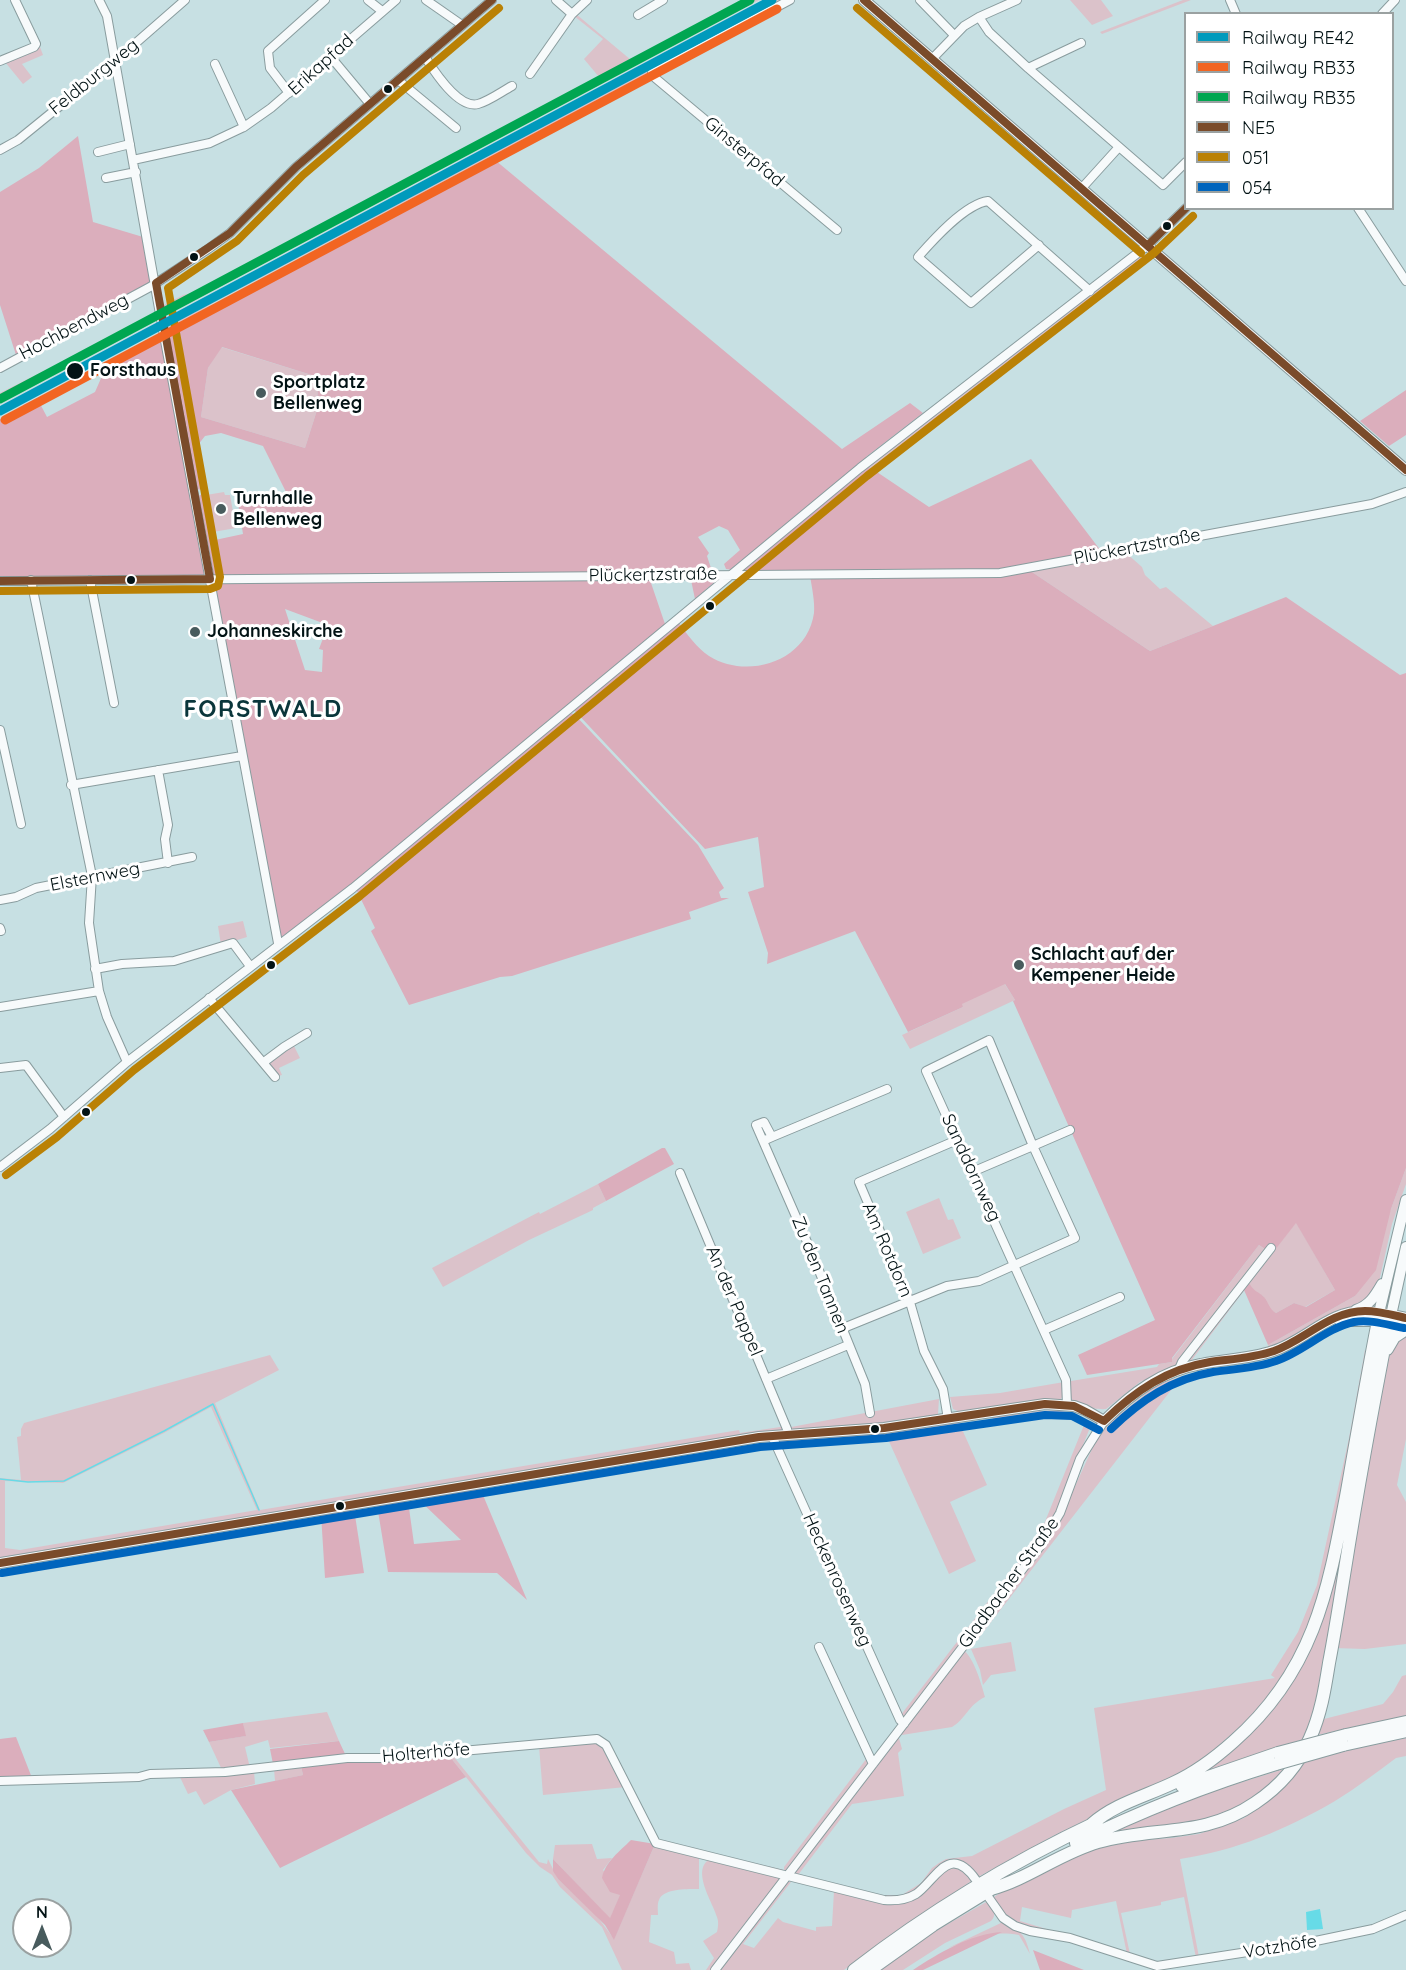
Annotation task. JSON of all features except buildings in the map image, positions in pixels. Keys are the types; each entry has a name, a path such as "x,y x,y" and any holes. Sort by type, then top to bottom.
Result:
{"highway":[{"path":"870,1970 933,1925 1064,1854 1121,1837 1195,1828 1227,1819 1265,1796 1293,1766 1309,1740 1323,1698 1382,1358 1384,1318"},
{"path":"1092,1824 1109,1812 1190,1775 1219,1754 1261,1714 1298,1663 1316,1622 1331,1575 1384,1318"},
{"path":"1382,1358 1394,1338 1406,1327"},
{"path":"854,1970 972,1890 1035,1853 1092,1824 1179,1787 1406,1722"},
{"path":"1345,1740 1406,1731"},
{"path":"990,1894 1050,1856 1126,1819 1277,1759"}],"main road":[{"path":"864,0 1406,470"},
{"path":"1384,1318 1388,1275 1406,1200"},
{"path":"1384,1318 1406,1247"},
{"path":"1315,1329 1365,1306 1375,1297 1388,1275"},
{"path":"1345,1314 1364,1311 1406,1327"},
{"path":"1315,1329 1339,1321 1406,1318"},
{"name":"Gladbacher Straße","path":"1104,1421 1121,1403 1142,1387 1179,1369 1271,1352 1288,1346 1315,1329"},
{"path":"0,1563 772,1436 872,1430 1032,1405 1067,1405 1085,1410 1104,1421"}],"street":[{"path":"0,61 34,47 36,44 15,0"},
{"path":"99,0 107,15 278,943"},
{"name":"Feldburgweg","path":"0,150 18,140 114,62 185,0"},
{"path":"289,93 270,68 268,51 325,0"},
{"path":"368,0 382,11"},
{"name":"Erikapfad","path":"133,160 210,143 244,127 272,108 396,0"},
{"path":"426,0 462,25"},
{"name":"Hochbendweg","path":"0,368 156,283 230,233 289,173 492,0"},
{"path":"556,0 572,14"},
{"path":"530,74 572,14 587,0"},
{"path":"638,15 663,0"},
{"name":"Ginsterpfad","path":"790,0 652,73 837,230"},
{"path":"920,0 954,35"},
{"path":"932,59 954,35 979,17 1004,3 1017,0"},
{"path":"1384,12 1395,0"},
{"path":"979,17 989,32 1028,68 1163,185 1184,163"},
{"path":"1028,68 1081,43"},
{"path":"330,56 370,104"},
{"path":"424,57 451,91 462,101 471,104 480,104 512,86"},
{"path":"215,64 244,127"},
{"path":"398,80 456,128"},
{"path":"98,152 130,144"},
{"path":"1081,189 1119,147"},
{"path":"106,178 135,172"},
{"path":"1040,245 971,303 918,257 948,225 977,205 988,201 1040,245 1090,291"},
{"path":"0,1167 26,1149 127,1062 278,943 353,888 860,468 1148,245 1184,209"},
{"path":"1359,210 1406,281"},
{"name":"Plückertzstraße","path":"0,581 1000,573 1372,504 1406,492"},
{"path":"31,580 71,785 92,876 89,923 99,991 107,1018 127,1062"},
{"path":"90,580 114,703"},
{"path":"0,730 21,824"},
{"path":"71,785 242,756"},
{"path":"158,770 168,825 165,839 168,863"},
{"name":"Elsternweg","path":"0,900 16,897 36,888 192,857"},
{"path":"95,969 122,964 174,961 233,944 250,966"},
{"path":"0,1007 99,991"},
{"path":"209,998 275,1077"},
{"path":"264,1062 307,1033"},
{"name":"Sanddornweg","path":"1033,1146 989,1040 926,1071 1016,1266 1067,1384 1067,1405"},
{"path":"0,1068 26,1065 64,1117"},
{"path":"772,1137 764,1122 756,1125 763,1140 772,1137 887,1089"},
{"path":"972,1172 1070,1130"},
{"name":"Zu den Tannen","path":"763,1140 865,1384 870,1413"},
{"name":"Am Rotdorn","path":"948,1419 943,1389 924,1351 910,1302 859,1182 957,1140"},
{"path":"841,1329 944,1287 979,1281 1075,1238 1033,1146"},
{"name":"An der Pappel","path":"680,1173 787,1429"},
{"path":"1179,1369 1228,1301 1271,1248"},
{"path":"1044,1330 1120,1297"},
{"path":"766,1378 848,1345"},
{"name":"Gladbacher Straße","path":"715,1970 1046,1537 1060,1513 1080,1459 1104,1421"},
{"name":"Heckenrosenweg","path":"772,1436 903,1724"},
{"path":"819,1647 873,1764"},
{"name":"Holterhöfe","path":"0,1781 225,1772 347,1758 383,1758 597,1739 606,1745 656,1843 789,1874"},
{"path":"789,1874 878,1899 892,1900 902,1900 916,1894 937,1871 947,1865 964,1868 976,1880"},
{"name":"Votzhöfe","path":"990,1894 1004,1918 1015,1926 1029,1931 1070,1938 1157,1966 1306,1943 1373,1929 1406,1916"}],"shaded area":[{"path":"743,0 759,0 184,306 163,312 162,306 183,295 195,292 599,77 584,59 603,39 574,16 576,14 631,60"},
{"path":"778,0 787,0 215,302 169,330 167,327"},
{"path":"1070,0 1101,0 1113,16 1092,25"},
{"path":"1183,0 1191,0 1102,34 1100,32"},
{"path":"40,47 43,55 22,64 32,77 23,84 5,62"},
{"path":"78,136 93,222 143,237 152,282 16,355 0,305 0,192 39,168"},
{"path":"495,160 842,449 910,403 923,413 866,457 867,460 733,570 726,569 724,564 740,550 728,530 719,526 698,537 709,553 707,556 714,572 213,575 198,496 203,494 204,503 207,502 215,540 243,534 238,503 288,496 263,446 221,433 205,436 194,450 202,490 197,489 167,338 189,323","holes":["222,347 318,377 317,410 305,448 201,417 208,368"]},
{"path":"1144,254 1147,257 871,468 868,466"},
{"path":"155,318 131,333 0,403 0,393"},
{"path":"163,340 206,575 0,577 0,419 19,416 26,412 23,405 37,398 47,417 95,392 106,367 156,341"},
{"name":"Sportplatz Bellenweg","path":"221,347 318,377 317,410 305,448 201,417 208,368"},
{"path":"1406,390 1406,435 1389,446 1360,421"},
{"path":"1031,459 1101,551 1003,569 744,571 745,567 868,466 929,507"},
{"name":"Turnhalle Bellenweg","path":"224,492 225,495 230,495 236,528 213,532 206,495"},
{"path":"1125,552 1142,567 1145,575 1160,589 1166,587 1213,626 1150,651 1029,570"},
{"path":"1029,570 1150,651 1286,597 1400,675 1406,673 1406,1168 1391,1209 1376,1270 1355,1296 1268,1345 1244,1290 1249,1283 1276,1313 1294,1303 1306,1307 1335,1290 1296,1223 1275,1250 1271,1247 1265,1249 1259,1245 1172,1358 1172,1362 1087,1375 1078,1355 1155,1320 1013,1001 1015,1000 1005,984 962,1004 963,1007 908,1032 855,931 767,964 768,953 748,892 764,887 758,837 705,849 573,709 678,622 700,649 724,663 757,666 773,662 788,654 800,644 809,630 814,613 810,576"},
{"path":"643,578 650,580 665,624 662,629 354,884 280,938 214,583","holes":["285,609 328,625 319,649 323,650 322,672 305,670"]},
{"path":"718,579 695,599 691,580"},
{"path":"569,712 575,715 698,845 724,888 719,892 721,898 729,898 689,912 691,919 512,976 500,977 409,1005 371,931 375,928 356,889"},
{"path":"243,921 247,937 221,945 218,926"},
{"path":"1004,983 1015,1000 910,1049 902,1035 963,1007 961,1004"},
{"path":"292,1042 300,1058 279,1068 282,1075 278,1076 268,1066 269,1059"},
{"path":"665,1148 674,1164 606,1201 598,1184"},
{"path":"1406,1168 1406,1184 1392,1224 1379,1282 1369,1302 1270,1349 1189,1362 1188,1361 1296,1222 1335,1290 1305,1307 1294,1303 1276,1313 1271,1311 1263,1296 1254,1292 1249,1284 1191,1361 1269,1348 1268,1345 1355,1296"},
{"path":"598,1184 606,1201 593,1210 529,1240 443,1287 432,1268"},
{"path":"939,1198 948,1220 953,1219 961,1238 923,1254 906,1212"},
{"path":"1259,1245 1265,1249 1184,1353 1177,1367 1140,1382 1106,1409 1086,1407 1072,1399 1070,1396 1071,1381 1157,1367 1159,1364 1172,1362"},
{"path":"1406,1333 1406,1439 1397,1485 1406,1502 1406,1644 1365,1649 1334,1648 1389,1352 1392,1343"},
{"path":"1365,1350 1369,1351 1333,1556 1306,1636 1277,1686 1257,1712 1202,1760 1168,1780 1053,1836 978,1877 953,1863 911,1894 895,1898 878,1895 902,1895 921,1883 932,1868 946,1859 972,1856 1106,1790 1094,1708 1275,1678 1271,1675 1298,1632 1317,1585 1349,1438"},
{"path":"270,1355 279,1370 215,1403 260,1510 739,1430 740,1433 783,1425 786,1428 939,1399 938,1414 932,1418 811,1430 0,1560 0,1478 21,1480 17,1437 21,1436 24,1423","holes":["211,1407 257,1510 20,1550 5,1548 5,1481 63,1483"]},
{"path":"1182,1376 970,1649 969,1643 1060,1519 1097,1438 1114,1419 1155,1386"},
{"path":"1064,1382 1063,1396 1060,1400 960,1412 953,1409 950,1397 1000,1393"},
{"path":"1058,1410 1076,1415 1091,1425 1056,1513 1043,1535 904,1718 900,1716 1040,1534 1084,1422 1070,1415 1039,1412 961,1427 987,1485 950,1502 976,1561 949,1574 887,1437 828,1442 829,1437 902,1431 955,1423 973,1424 993,1420 993,1417 1007,1413"},
{"path":"822,1436 823,1442 780,1448 777,1442 780,1438"},
{"path":"480,1488 527,1600 497,1573 388,1572 377,1505 406,1500 414,1544 461,1540 417,1498"},
{"path":"354,1509 364,1573 325,1578 321,1514"},
{"path":"1339,1565 1341,1566 1327,1654 1317,1698 1304,1739 1198,1773 1246,1733 1317,1629 1329,1601"},
{"path":"1011,1642 1016,1671 991,1675 983,1685 980,1670 971,1649"},
{"path":"963,1650 974,1665 985,1697 974,1704 952,1727 902,1735 901,1732"},
{"path":"1406,1675 1406,1716 1317,1735 1320,1720 1383,1704 1402,1676"},
{"path":"327,1712 339,1741 270,1748 268,1740 245,1747 250,1768 222,1770 209,1742 245,1736 243,1723"},
{"path":"243,1723 246,1736 209,1742 203,1730"},
{"path":"16,1737 32,1778 0,1779 0,1739"},
{"path":"899,1738 902,1749 898,1753 904,1796 852,1804 798,1875 794,1872 896,1739"},
{"path":"1406,1738 1406,1756 1396,1758 1351,1791 1317,1811 1279,1830 1241,1845 1180,1859 1199,1957 1196,1958 1184,1897 1161,1902 1161,1905 1121,1913 1130,1954 1127,1954 1116,1901 1072,1910 1071,1918 1022,1907 1020,1921 1066,1935 1027,1929 1008,1919 992,1898 1033,1873 1102,1843 1199,1834 1244,1818 1269,1799 1298,1764"},
{"path":"339,1741 346,1756 273,1764 270,1749"},
{"path":"586,1741 602,1744 626,1787 543,1795 539,1746"},
{"path":"447,1753 453,1753 539,1862 547,1864 548,1859 558,1879 596,1915 614,1939 655,1844 699,1856 699,1889 677,1890 661,1896 658,1903 658,1915 651,1915 649,1942 674,1952 676,1964 689,1963 691,1970 622,1970 602,1927 560,1887 552,1875 526,1853"},
{"path":"447,1753 466,1777 280,1868 231,1790 303,1775 301,1766"},
{"path":"867,1758 869,1764 785,1873 656,1840 784,1870"},
{"path":"301,1766 303,1775 275,1781 274,1769"},
{"path":"1284,1769 1260,1793 1245,1804 1206,1821 1109,1833 1201,1795"},
{"path":"254,1771 255,1784 231,1790 204,1805 196,1791 188,1794 179,1775"},
{"path":"631,1840 655,1844 614,1940 605,1925 558,1879 553,1871 553,1859 610,1918 620,1895 610,1892 602,1878 610,1862"},
{"path":"592,1844 597,1859 612,1858 603,1870 621,1894 610,1919 553,1859 555,1845"},
{"path":"712,1858 781,1878 711,1970 706,1970 714,1958 703,1941 717,1932 718,1924 702,1877 705,1863"},
{"path":"957,1868 966,1872 973,1880 844,1970 719,1970 788,1882 791,1882 743,1944 754,1948 778,1918 783,1922 816,1931 816,1927 832,1926 834,1891 901,1902 946,1869"},
{"path":"988,1901 994,1913 991,1921 945,1943 903,1970 881,1970 934,1932"},
{"path":"1003,1922 1021,1934 1030,1954 1019,1935 1008,1934 983,1936 948,1948"},
{"path":"1002,1932 923,1970 913,1970 967,1940"},
{"path":"1033,1950 1084,1970 1040,1970"}],"water":[{"path":"1320,1909 1323,1929 1307,1930 1306,1912"}],"waterway":[{"path":"0,1479 28,1482 64,1481 213,1404 259,1510"}],"rail line":[{"name":"RB35","path":"0,399 750,0"},
{"name":"RE42","path":"0,411 772,0"},
{"name":"RB33","path":"5,420 777,9"}],"transit line":[{"name":"NE5","path":"0,581 210,579 156,283 230,233 296,167 492,0"},
{"name":"NE5","path":"864,0 1406,470"},
{"name":"051","path":"0,591 210,589 218,586 220,577 168,288 237,241 303,175 499,8"},
{"name":"051","path":"857,8 1141,253"},
{"name":"NE5","path":"1148,245 1184,210"},
{"name":"051","path":"6,1175 57,1137 134,1070 360,896 867,476 1154,253 1193,216"},
{"name":"NE5","path":"0,1563 759,1437 884,1428 1045,1404 1074,1406 1104,1421 1152,1383 1194,1365 1274,1351 1329,1321 1352,1312 1375,1312 1406,1318"},
{"name":"054","path":"1111,1429 1158,1392 1198,1375 1253,1367 1276,1361 1334,1329 1354,1322 1373,1322 1404,1328"},
{"name":"054","path":"2,1573 760,1447 886,1438 1045,1415 1072,1416 1099,1430"}],"place":[{"name":"Forsthaus","path":"75,371"},
{"name":"Sportplatz Bellenweg","path":"261,393"},
{"name":"Turnhalle Bellenweg","path":"221,509"},
{"name":"Johanneskirche","path":"195,632"},
{"name":"Schlacht auf der Kempener Heide","path":"1019,965"}],"district":[{"name":"FORSTWALD","path":"263,710"}]}
